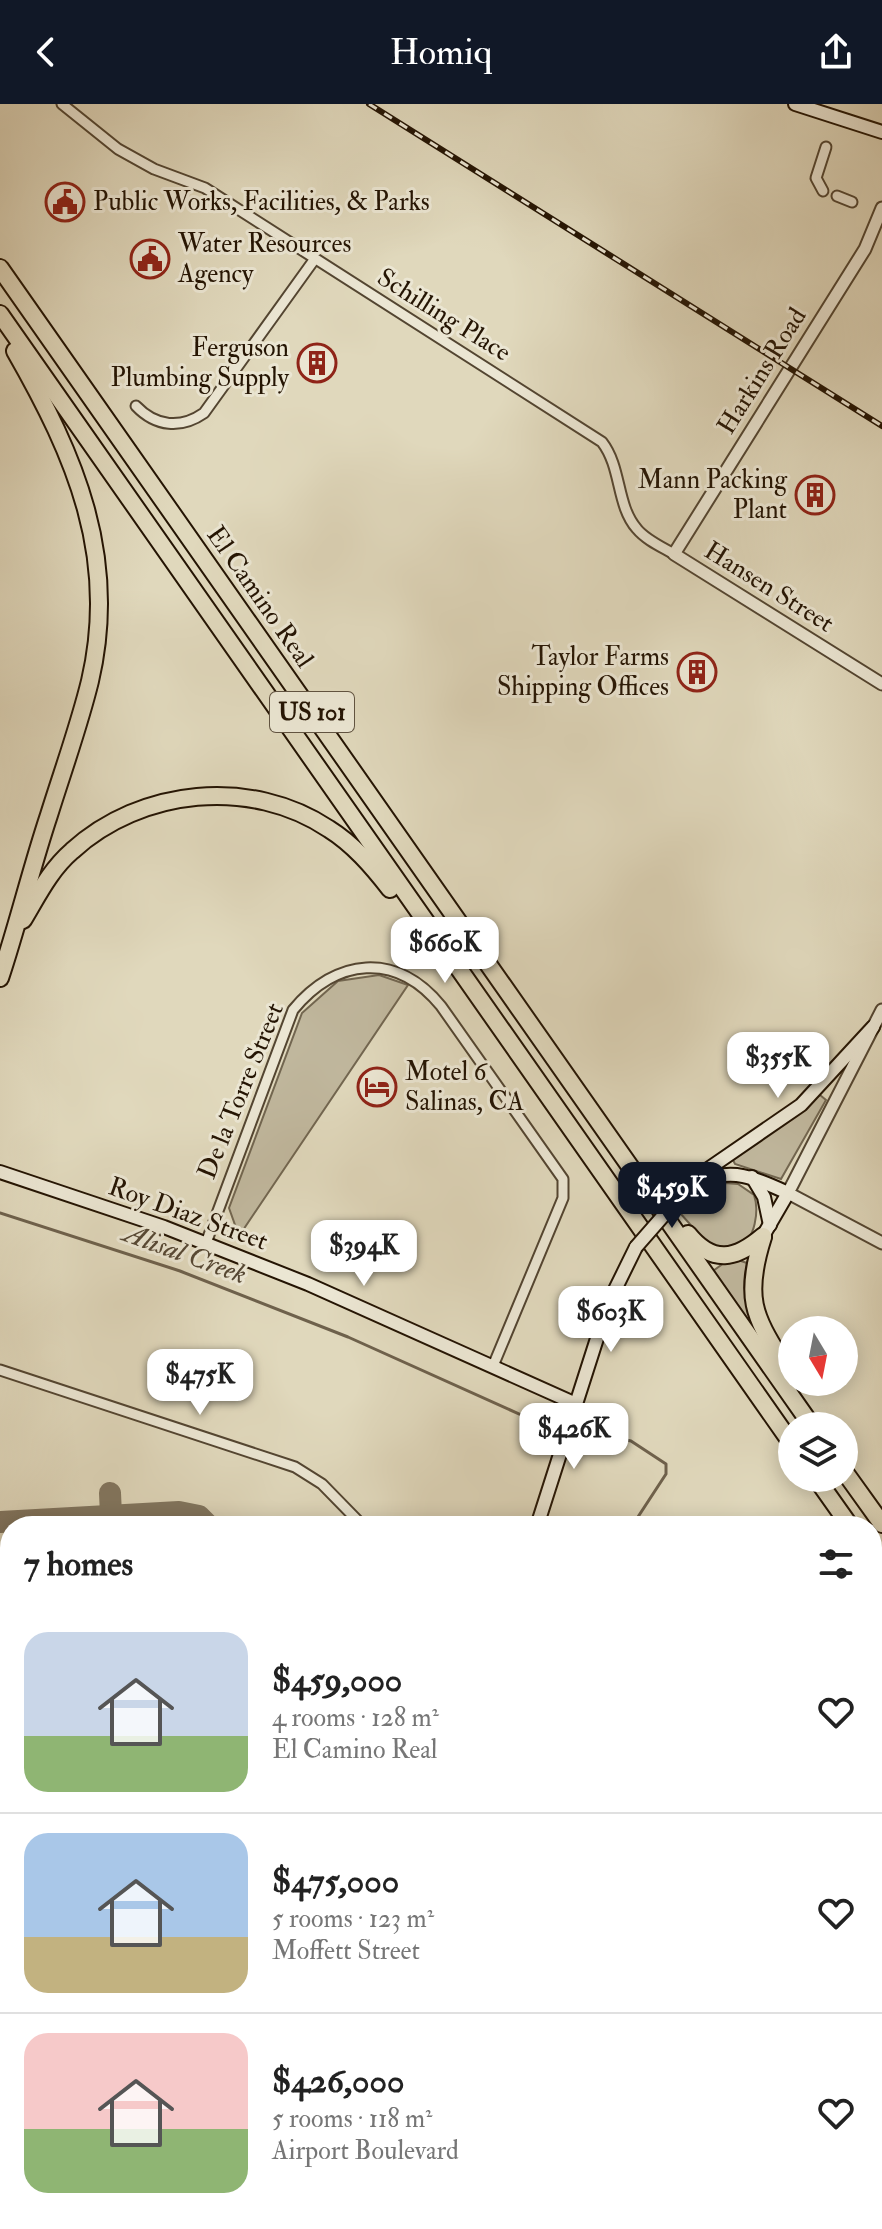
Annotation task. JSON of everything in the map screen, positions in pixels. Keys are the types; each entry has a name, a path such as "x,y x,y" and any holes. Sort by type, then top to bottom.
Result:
{"highway":[{"name":"El Camino Real","path":"0,268 802,1412"},
{"name":"El Camino Real","path":"0,314 778,1424"},
{"path":"0,325 50,413 76,471 92,532 99,614 96,650 83,707 17,913 13,938 0,978"},
{"path":"13,938 56,867 97,832 156,804 216,796 276,805 328,828 361,855 411,916 435,936"},
{"path":"624,1156 693,1241 710,1254 732,1257 766,1231"},
{"path":"766,1231 751,1275 753,1300 778,1350"},
{"path":"858,1490 876,1516"},
{"path":"826,1492 843,1516"}],"main road":[{"path":"795,104 882,132"},
{"path":"698,1182 708,1169 801,1105 873,1027"},
{"name":"Roy Diaz Street","path":"0,1172 206,1243 385,1316 576,1404"},
{"path":"540,1516 621,1272 654,1223 685,1191 719,1174 752,1177 788,1193 766,1231"},
{"path":"752,1177 764,1197 766,1231"}],"street":[{"name":"Schilling Place","path":"62,104 118,149 154,169 205,188 602,442 618,471 629,518 639,532 674,554"},
{"path":"823,191 816,178 826,147"},
{"path":"837,196 852,202"},
{"name":"Harkins Road","path":"674,554 865,249 882,208"},
{"path":"136,406 151,419 169,424 187,422 204,413 314,260"},
{"name":"Hansen Street","path":"674,554 882,684"},
{"name":"De la Torre Street","path":"206,1243 293,1010 315,987 347,970 383,969 407,976 425,988 441,1006 563,1179 563,1198 493,1366"},
{"path":"882,1010 788,1193 882,1243"},
{"path":"0,1370 295,1467 322,1484 353,1516"}],"shaded area":[{"path":"379,975 408,985 239,1236 229,1208 302,1013 338,981"},
{"path":"820,1095 826,1100 781,1179 735,1164 732,1158"},
{"path":"725,1183 738,1184 754,1195 755,1224 749,1238 738,1247 712,1249 680,1213 695,1198"},
{"path":"738,1260 747,1263 746,1297 759,1335 713,1271 724,1263"}],"waterway":[{"name":"Alisal Creek","path":"0,1213 180,1271 348,1337 528,1418"},
{"name":"Alisal Creek","path":"594,1433 631,1441 666,1464 666,1474 639,1516"}],"taxiway":[{"path":"110,1493 111,1515"},
{"path":"107,1516 179,1512 199,1516"}],"railway":[{"path":"369,104 882,426"}],"place":[{"name":"Public Works, Facilities, & Parks","path":"65,202"},
{"name":"Water Resources Agency","path":"150,259"},
{"name":"Ferguson Plumbing Supply","path":"317,363"},
{"name":"Mann Packing Plant","path":"815,495"},
{"name":"Taylor Farms Shipping Offices","path":"697,672"},
{"name":"Motel 6 Salinas, CA","path":"377,1087"}]}
